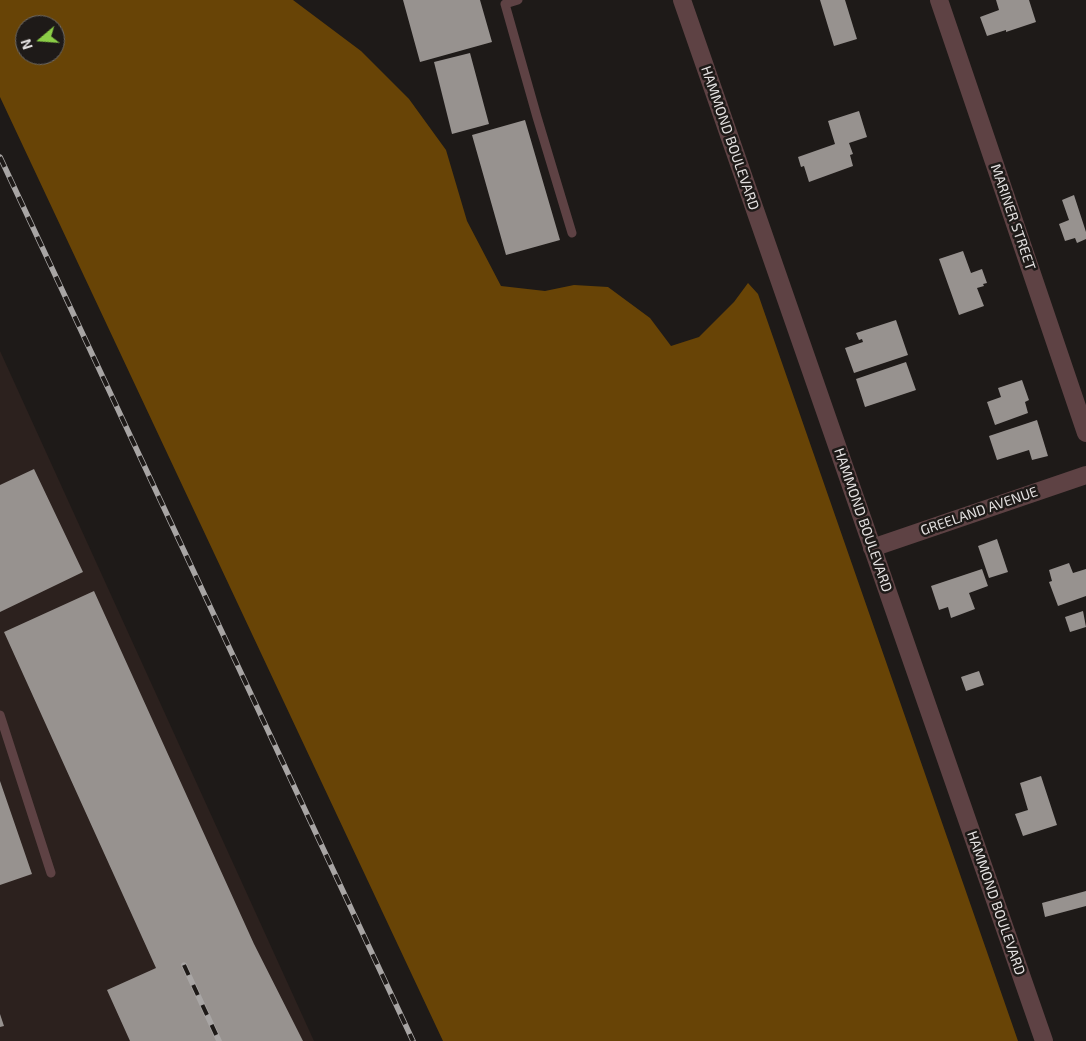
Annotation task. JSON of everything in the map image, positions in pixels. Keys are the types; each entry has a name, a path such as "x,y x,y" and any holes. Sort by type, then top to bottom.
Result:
{"street":[{"name":"HAMMOND BOULEVARD","path":"682,0 1044,1041"},
{"name":"MARINER STREET","path":"939,0 1086,434"},
{"name":"GREELAND AVENUE","path":"872,548 1086,475"}],"lane":[{"path":"518,0 506,4 537,117 572,233"},
{"path":"0,715 51,873"}],"shaded area":[{"path":"0,0 293,0 361,51 409,99 446,150 467,221 501,286 545,291 574,285 608,287 650,318 671,346 699,337 734,302 748,283 758,294 1018,1041 443,1041 0,97"},
{"path":"0,351 314,1041 0,1041"}],"building":[{"path":"403,0 480,0 492,42 420,62"},
{"path":"820,0 845,0 857,39 834,46"},
{"path":"996,0 1029,0 1036,22 987,36 980,17 999,10"},
{"path":"470,53 489,124 452,134 434,62"},
{"path":"859,111 867,137 849,143 853,154 850,155 853,166 809,182 804,166 801,167 798,157 835,144 828,121"},
{"path":"525,120 560,240 506,255 472,135"},
{"path":"1074,195 1086,232 1086,239 1077,243 1075,238 1065,241 1059,224 1069,220 1062,200"},
{"path":"963,251 971,273 982,269 987,283 977,288 984,306 959,315 939,259"},
{"path":"896,320 908,355 854,373 845,348 863,342 862,339 859,340 856,333"},
{"path":"906,362 916,390 865,407 856,379"},
{"path":"1022,380 1029,400 1025,402 1028,413 995,425 987,402 1001,397 998,388"},
{"path":"1037,420 1048,456 1032,460 1029,450 997,460 989,436"},
{"path":"34,469 83,572 0,612 0,485"},
{"path":"997,539 1008,572 989,578 978,546"},
{"path":"1069,563 1073,573 1086,569 1086,596 1058,606 1049,582 1052,581 1049,570"},
{"path":"982,569 988,586 969,593 975,609 951,618 948,607 939,610 931,586"},
{"path":"94,591 254,944 303,1041 130,1041 107,990 156,968 4,632"},
{"path":"1083,611 1086,627 1070,632 1065,617"},
{"path":"979,671 984,685 966,691 961,677"},
{"path":"1041,776 1057,825 1023,836 1015,814 1028,810 1020,783"},
{"path":"0,781 32,874 0,885"},
{"path":"1086,891 1086,906 1045,917 1042,903"},
{"path":"0,1014 4,1026 0,1027"}],"railway":[{"path":"0,157 413,1041"},
{"path":"184,965 219,1041"}]}
